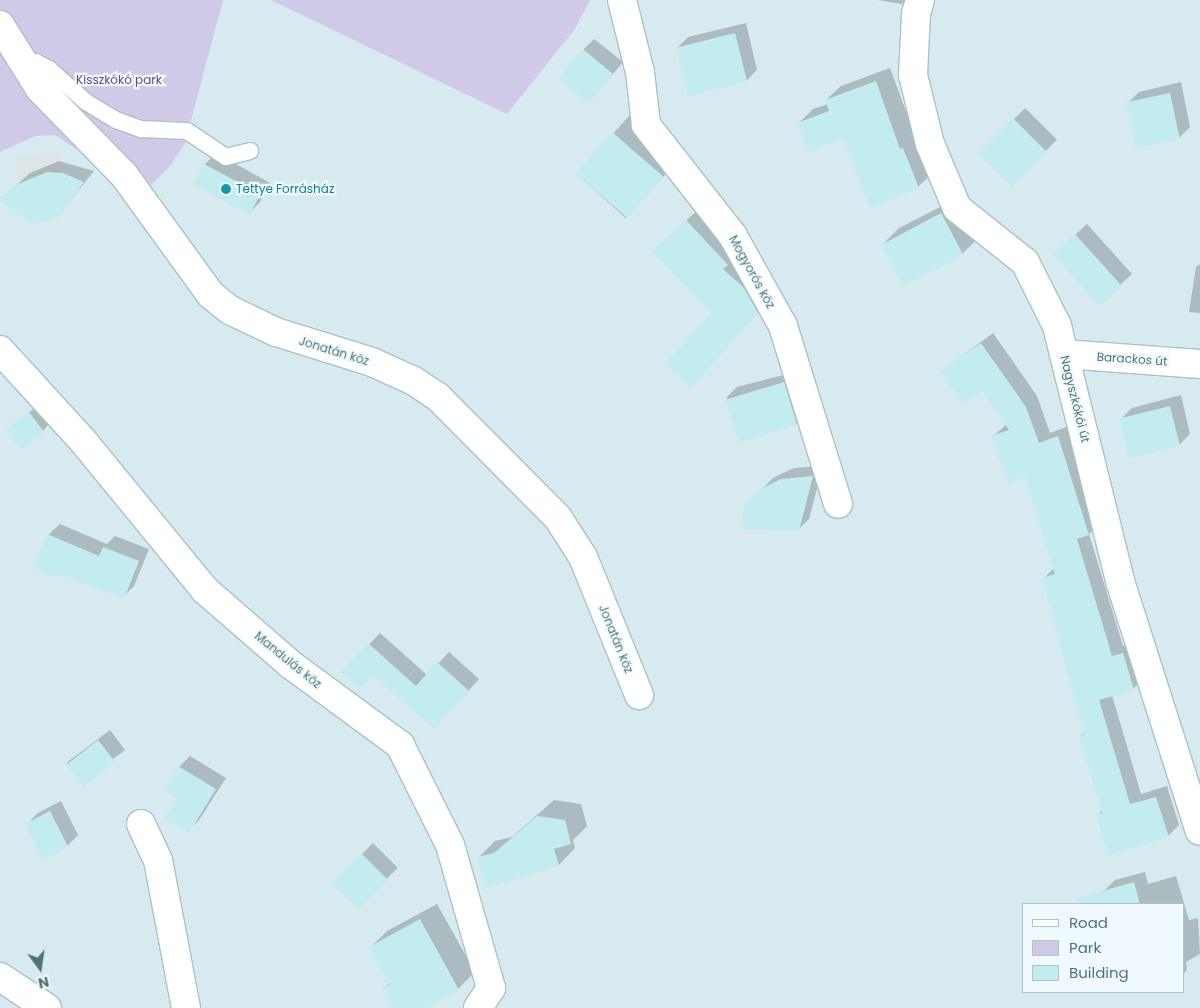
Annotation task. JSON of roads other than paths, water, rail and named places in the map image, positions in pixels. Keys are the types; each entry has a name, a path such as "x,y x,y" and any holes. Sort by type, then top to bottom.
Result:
{"street":[{"name":"Mogyorós köz","path":"622,0 640,72 646,125 733,236 782,326 838,504"},
{"name":"Nagyszkókói út","path":"920,0 916,14 913,75 930,144 957,208 1025,262 1057,326 1120,581 1200,831"},
{"name":"Jonatán köz","path":"0,25 14,58 46,96 124,175 210,294 230,310 276,332 372,362 414,381 438,397 544,504 574,540 583,557 639,695"},
{"name":"Mandulás köz","path":"0,350 83,441 205,590 290,664 400,745 422,783 450,844 491,988 478,1008"},
{"name":"Barackos út","path":"1064,354 1200,364"},
{"path":"141,824 158,860 186,1008"},
{"path":"0,977 47,1008"}],"lane":[{"path":"14,58 36,62 50,69 86,102 116,120 142,129 187,131 226,157 250,151"}],"place":[{"name":"Tettye Forrásház","path":"226,189"}],"park label":[{"name":"Kisszkókó park","path":"119,80"}]}
